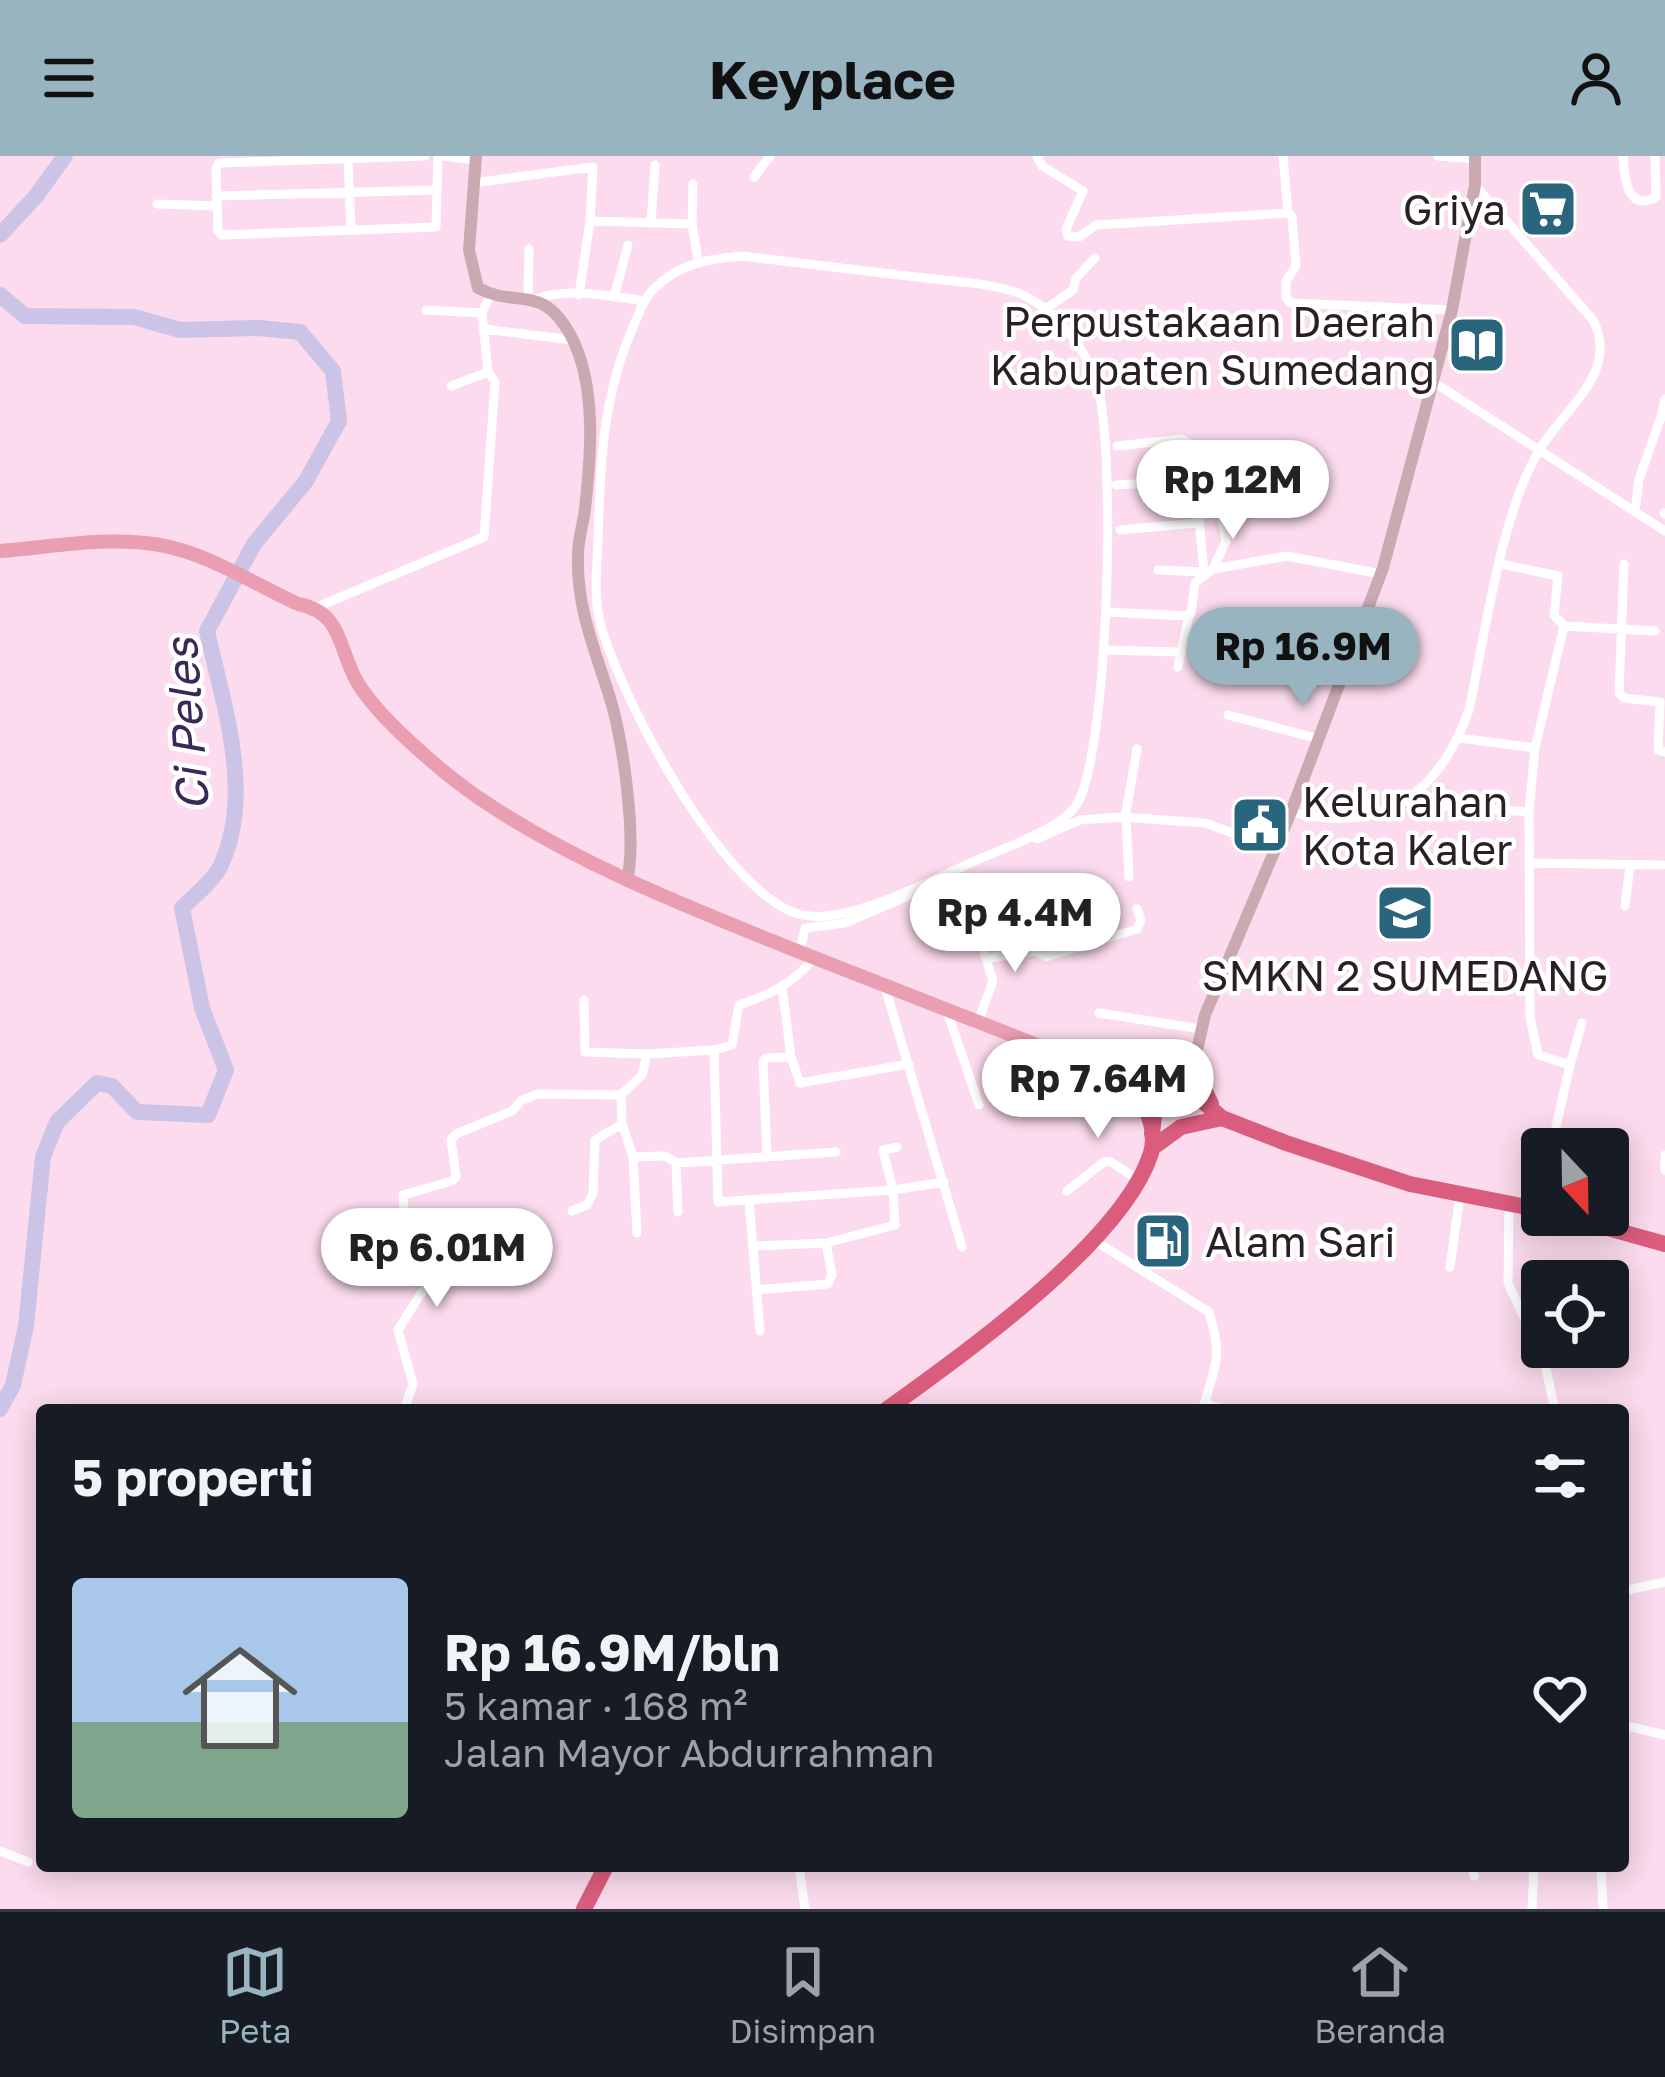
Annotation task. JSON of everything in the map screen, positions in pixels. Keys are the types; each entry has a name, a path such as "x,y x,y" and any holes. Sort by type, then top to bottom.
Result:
{"highway":[{"path":"1194,1049 1214,1116"},
{"path":"1128,1080 1147,1108 1155,1140"},
{"path":"1155,1140 1154,1093 1166,1080 1183,1083 1214,1116"},
{"path":"897,1404 1096,1241 1137,1179 1155,1140 1186,1108 1190,1093"},
{"path":"1156,1105 1168,1114 1214,1116 1356,1167 1521,1206"},
{"path":"1155,1140 1214,1116"},
{"path":"1629,1234 1665,1244"},
{"path":"584,1909 603,1872"}],"main road":[{"path":"475,158 469,250 478,288 532,298 560,320 573,340 587,390 580,595 592,650 616,719 632,861 627,880"},
{"path":"1190,1093 1194,1049 1381,574 1453,310 1475,185 1475,158"},
{"path":"0,550 130,542 183,551 298,604 317,608 334,626 367,696 445,772 484,801 627,880 885,987 1128,1080 1156,1105"},
{"path":"1128,1080 1166,1080 1194,1049"},
{"path":"1128,1080 1164,1072 1194,1049"}],"street":[{"path":"424,156 219,163 218,231 222,235 436,227 441,156 475,158"},
{"path":"754,178 770,156"},
{"path":"1037,156 1042,166 1083,191 1066,229 1071,236 1084,236 1096,225 1288,213"},
{"path":"1283,156 1296,266 1286,281 1286,298 1291,303 1453,310"},
{"path":"1438,156 1475,158"},
{"path":"1623,156 1629,191 1646,202 1655,196 1655,156"},
{"path":"348,160 351,229"},
{"path":"651,223 655,165"},
{"path":"473,183 593,167 579,295"},
{"path":"692,184 698,260"},
{"path":"1404,804 1459,739 1521,490 1538,452 1583,393 1601,353 1600,334 1574,295 1475,185"},
{"path":"157,204 437,190"},
{"path":"590,221 692,224"},
{"path":"614,297 628,245"},
{"path":"530,249 532,298 579,295 644,301"},
{"path":"742,256 1010,290 1046,309 1086,358 1102,404 1107,488 1104,650 1080,801 1057,823 954,870 839,914 796,914 765,898 732,862 672,780 613,658 598,616 605,410 644,301 660,283 698,260 742,256"},
{"path":"1046,309 1073,290 1076,278 1095,259"},
{"path":"317,608 486,534 495,382 488,372 482,313 490,293"},
{"path":"426,310 482,313"},
{"path":"484,329 573,340"},
{"path":"451,386 488,372"},
{"path":"1435,383 1665,530"},
{"path":"1635,512 1639,479 1663,417 1665,399"},
{"path":"1190,424 1198,523 1208,570"},
{"path":"1117,446 1189,440"},
{"path":"1116,485 1194,482"},
{"path":"1178,667 1195,583 1226,541 1216,483"},
{"path":"1120,530 1198,523"},
{"path":"1158,570 1208,570 1287,556 1381,574"},
{"path":"1501,564 1558,576 1554,615 1564,626 1654,631"},
{"path":"1624,565 1620,696 1662,702 1655,743 1665,752"},
{"path":"1106,612 1189,614"},
{"path":"1564,626 1535,748 1529,812 1531,1017 1541,1057 1570,1065"},
{"path":"1104,650 1180,652"},
{"path":"1228,715 1316,738"},
{"path":"1459,739 1535,748"},
{"path":"1129,877 1125,818 1137,749"},
{"path":"1291,812 1344,818 1404,804 1529,812"},
{"path":"584,1000 585,1052 713,1050 733,1045 739,1005 801,974 807,955 802,932 809,926 828,928 844,923 1080,820 1205,823 1274,848"},
{"path":"1529,863 1663,865"},
{"path":"1625,906 1630,866"},
{"path":"988,958 1037,952 1046,956 1096,944 1137,929 1142,924 1137,909"},
{"path":"976,927 993,981 978,1022"},
{"path":"782,986 791,1057 800,1084 910,1064"},
{"path":"885,987 962,1247"},
{"path":"947,1011 979,1105"},
{"path":"1099,1012 1194,1049"},
{"path":"1556,1128 1582,1023"},
{"path":"713,1050 718,1202 944,1182"},
{"path":"405,1222 403,1195 456,1177 451,1140 456,1134 512,1112 522,1100 538,1094 621,1095 642,1075 647,1054"},
{"path":"767,1156 763,1062 791,1057"},
{"path":"621,1095 622,1124 633,1157 637,1233"},
{"path":"572,1210 587,1205 593,1192 595,1140 622,1124"},
{"path":"753,1246 826,1244 895,1226 893,1190 883,1150 897,1147"},
{"path":"633,1157 665,1156 676,1163 836,1152"},
{"path":"1665,1155 1665,1170"},
{"path":"1067,1191 1104,1162 1137,1179"},
{"path":"676,1163 678,1212"},
{"path":"1450,1268 1460,1195"},
{"path":"749,1201 760,1331"},
{"path":"1509,1204 1508,1282 1545,1364 1554,1404"},
{"path":"406,1404 413,1384 398,1330 430,1279 480,1268 488,1263 501,1238 533,1239"},
{"path":"1096,1241 1209,1312 1218,1351 1217,1371 1205,1404"},
{"path":"756,1290 828,1284 832,1275 826,1244"},
{"path":"1629,1590 1665,1582"},
{"path":"1629,1726 1665,1735"},
{"path":"0,1850 28,1862"},
{"path":"800,1872 806,1909"},
{"path":"1532,1909 1534,1872"},
{"path":"1601,1872 1603,1909"}],"waterway":[{"name":"Ci Peles","path":"0,235 65,156"},
{"name":"Ci Peles","path":"0,295 25,316 134,317 180,330 300,332 333,371 339,421 306,481 254,544 207,631 233,749 235,810 220,867 182,908 202,1008 226,1070 208,1115 137,1112 112,1086 97,1083 57,1122 43,1157 26,1326 13,1385 0,1409"}],"place":[{"name":"Griya","path":"1548,209"},
{"name":"Perpustakaan Daerah Kabupaten Sumedang","path":"1477,345"},
{"name":"Kelurahan Kota Kaler","path":"1260,825"},
{"name":"SMKN 2 SUMEDANG","path":"1405,913"},
{"name":"Alam Sari","path":"1163,1241"}]}
